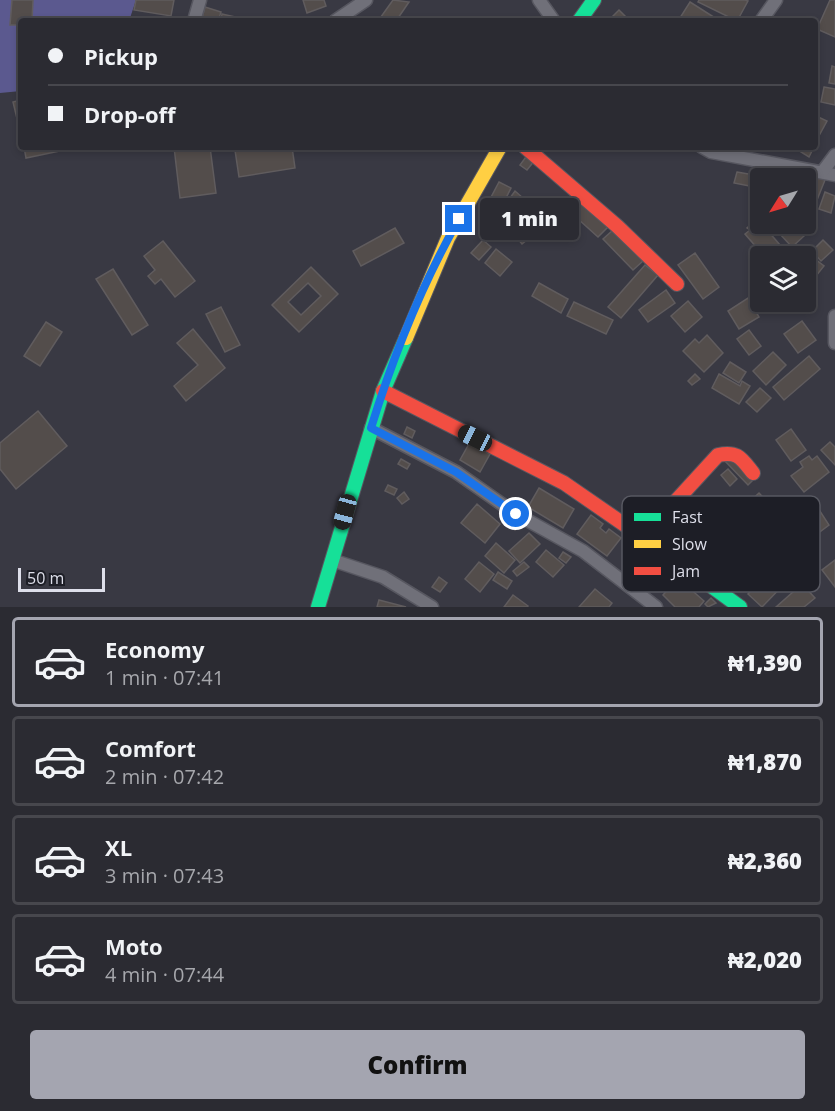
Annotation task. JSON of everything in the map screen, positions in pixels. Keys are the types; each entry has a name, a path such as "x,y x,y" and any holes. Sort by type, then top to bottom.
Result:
{"street":[{"path":"195,18 200,0"},
{"path":"339,18 366,0"},
{"path":"539,0 552,18"},
{"path":"581,18 594,0"},
{"path":"763,18 776,0"},
{"path":"318,607 383,391 448,238 498,150"},
{"path":"528,150 617,226 677,284"},
{"path":"707,150 829,173 835,155"},
{"path":"835,316 833,338 835,343"},
{"path":"383,391 564,483 622,522"},
{"path":"371,428 456,472 516,514 583,551 622,581"},
{"path":"680,496 718,455 727,451 739,455 753,473"},
{"path":"332,560 383,577 432,607"},
{"path":"636,592 656,607"},
{"path":"719,592 740,607"}],"shaded area":[{"path":"0,0 136,0 130,18 18,18 18,91 0,93"}],"building":[{"path":"12,0 33,0 32,18 18,18 18,25 10,25"},
{"path":"136,0 174,0 171,16 134,10"},
{"path":"303,0 324,0 326,6 307,13"},
{"path":"393,0 409,2 398,18 380,18"},
{"path":"699,0 748,1 739,18 731,18 698,2"},
{"path":"830,0 835,0 835,37 818,29"},
{"path":"690,2 715,18 680,18"},
{"path":"205,7 221,12 219,18 202,18"},
{"path":"619,10 627,18 611,18"},
{"path":"222,14 240,18 221,18"},
{"path":"832,66 835,67 835,84 829,83"},
{"path":"824,87 835,89 835,105 821,102"},
{"path":"18,101 18,123 13,102"},
{"path":"818,117 827,121 818,138"},
{"path":"25,150 65,150 26,158"},
{"path":"174,150 210,150 216,193 180,198"},
{"path":"235,150 292,150 295,168 239,177"},
{"path":"798,150 812,150 809,157"},
{"path":"528,154 535,160 527,170 520,165"},
{"path":"737,172 750,174 750,186 734,183"},
{"path":"816,176 825,180 816,202"},
{"path":"499,182 511,188 501,208 489,201"},
{"path":"515,191 523,198 518,205 510,198"},
{"path":"825,192 835,196 831,213 819,209"},
{"path":"577,198 608,227 598,237 567,209"},
{"path":"516,208 521,213 525,210 534,222 538,219 544,226 522,244 502,220"},
{"path":"495,225 502,234 494,240 487,231"},
{"path":"547,225 551,231 537,241 533,236"},
{"path":"395,228 404,243 361,266 353,251"},
{"path":"613,230 643,261 633,270 603,239"},
{"path":"750,230 750,234 771,234 780,245 755,246 745,234"},
{"path":"780,234 802,234 804,236 791,246"},
{"path":"483,240 491,247 479,260 471,253"},
{"path":"823,240 833,250 821,261 816,255 816,247"},
{"path":"163,241 195,281 175,297 161,279 155,284 148,276 155,270 144,256"},
{"path":"496,249 512,262 500,276 485,263"},
{"path":"695,253 719,287 703,299 678,265"},
{"path":"816,260 824,266 816,276"},
{"path":"645,265 658,275 621,318 608,307"},
{"path":"311,267 338,294 299,332 272,305","holes":["308,283 321,296 301,315 288,302"]},
{"path":"113,269 148,325 132,335 96,279"},
{"path":"539,283 568,299 561,313 532,296"},
{"path":"666,290 675,303 648,322 639,310"},
{"path":"748,298 750,312 756,312 759,317 739,329 728,311"},
{"path":"688,301 702,317 685,332 671,316"},
{"path":"574,302 613,320 606,334 567,316"},
{"path":"221,307 240,345 225,352 206,314"},
{"path":"802,321 816,340 798,353 784,334"},
{"path":"46,322 62,332 40,366 24,356"},
{"path":"193,329 225,368 186,401 174,386 198,365 177,343"},
{"path":"749,330 761,346 749,355 737,339"},
{"path":"707,335 723,353 704,372 683,351 695,339 699,343"},
{"path":"773,352 786,365 766,385 753,371"},
{"path":"809,356 820,369 784,400 773,387"},
{"path":"730,362 746,372 739,383 723,373"},
{"path":"695,374 700,379 692,385 688,381"},
{"path":"719,374 740,386 742,381 750,386 739,404 712,388"},
{"path":"760,388 771,398 757,412 746,402"},
{"path":"38,411 67,446 16,489 0,469 0,443"},
{"path":"407,427 415,431 412,438 404,434"},
{"path":"791,429 806,450 791,461 776,440"},
{"path":"470,442 490,454 480,472 460,460"},
{"path":"830,442 835,447 835,465 821,450"},
{"path":"729,453 755,478 748,485 723,459"},
{"path":"809,456 812,460 817,456 829,472 804,492 791,476 803,467 800,462"},
{"path":"401,459 410,464 407,469 398,464"},
{"path":"728,469 737,479 730,486 721,475"},
{"path":"388,485 397,489 394,495 385,491"},
{"path":"539,488 574,509 563,528 528,507"},
{"path":"404,492 409,499 402,504 397,498"},
{"path":"477,504 500,524 485,543 461,523"},
{"path":"820,511 829,525 820,532"},
{"path":"507,514 520,523 515,530 502,522"},
{"path":"591,515 603,524 600,528 606,533 609,529 621,538 607,556 577,534"},
{"path":"529,533 540,544 520,563 509,551"},
{"path":"496,543 515,560 504,573 485,556"},
{"path":"546,550 564,565 553,577 536,562"},
{"path":"563,552 571,557 566,563 559,558"},
{"path":"835,560 835,587 822,570"},
{"path":"479,562 494,574 480,592 465,579"},
{"path":"524,562 529,567 517,576 513,571"},
{"path":"498,572 512,581 507,589 493,580"},
{"path":"439,577 447,583 440,592 432,587"},
{"path":"595,589 612,603 609,607 579,607"},
{"path":"666,592 694,592 704,601 699,607 675,607 663,595"},
{"path":"750,592 776,592 762,607 748,594"},
{"path":"793,592 809,592 815,598 804,607 776,607"},
{"path":"513,595 528,606 504,607"},
{"path":"711,598 716,603 708,607 705,604"},
{"path":"379,600 406,607 377,607"}],"traffic: fast":[{"path":"581,18 594,0"},
{"path":"318,607 383,391 406,338"},
{"path":"719,592 740,607"}],"traffic: slow":[{"path":"406,338 448,238 498,150"}],"traffic: jam":[{"path":"528,150 617,226 677,284"},
{"path":"383,391 564,483 622,523"},
{"path":"680,496 718,455 735,455 753,473"}],"route":[{"path":"459,219 418,303 371,428 456,472 516,514"}]}
